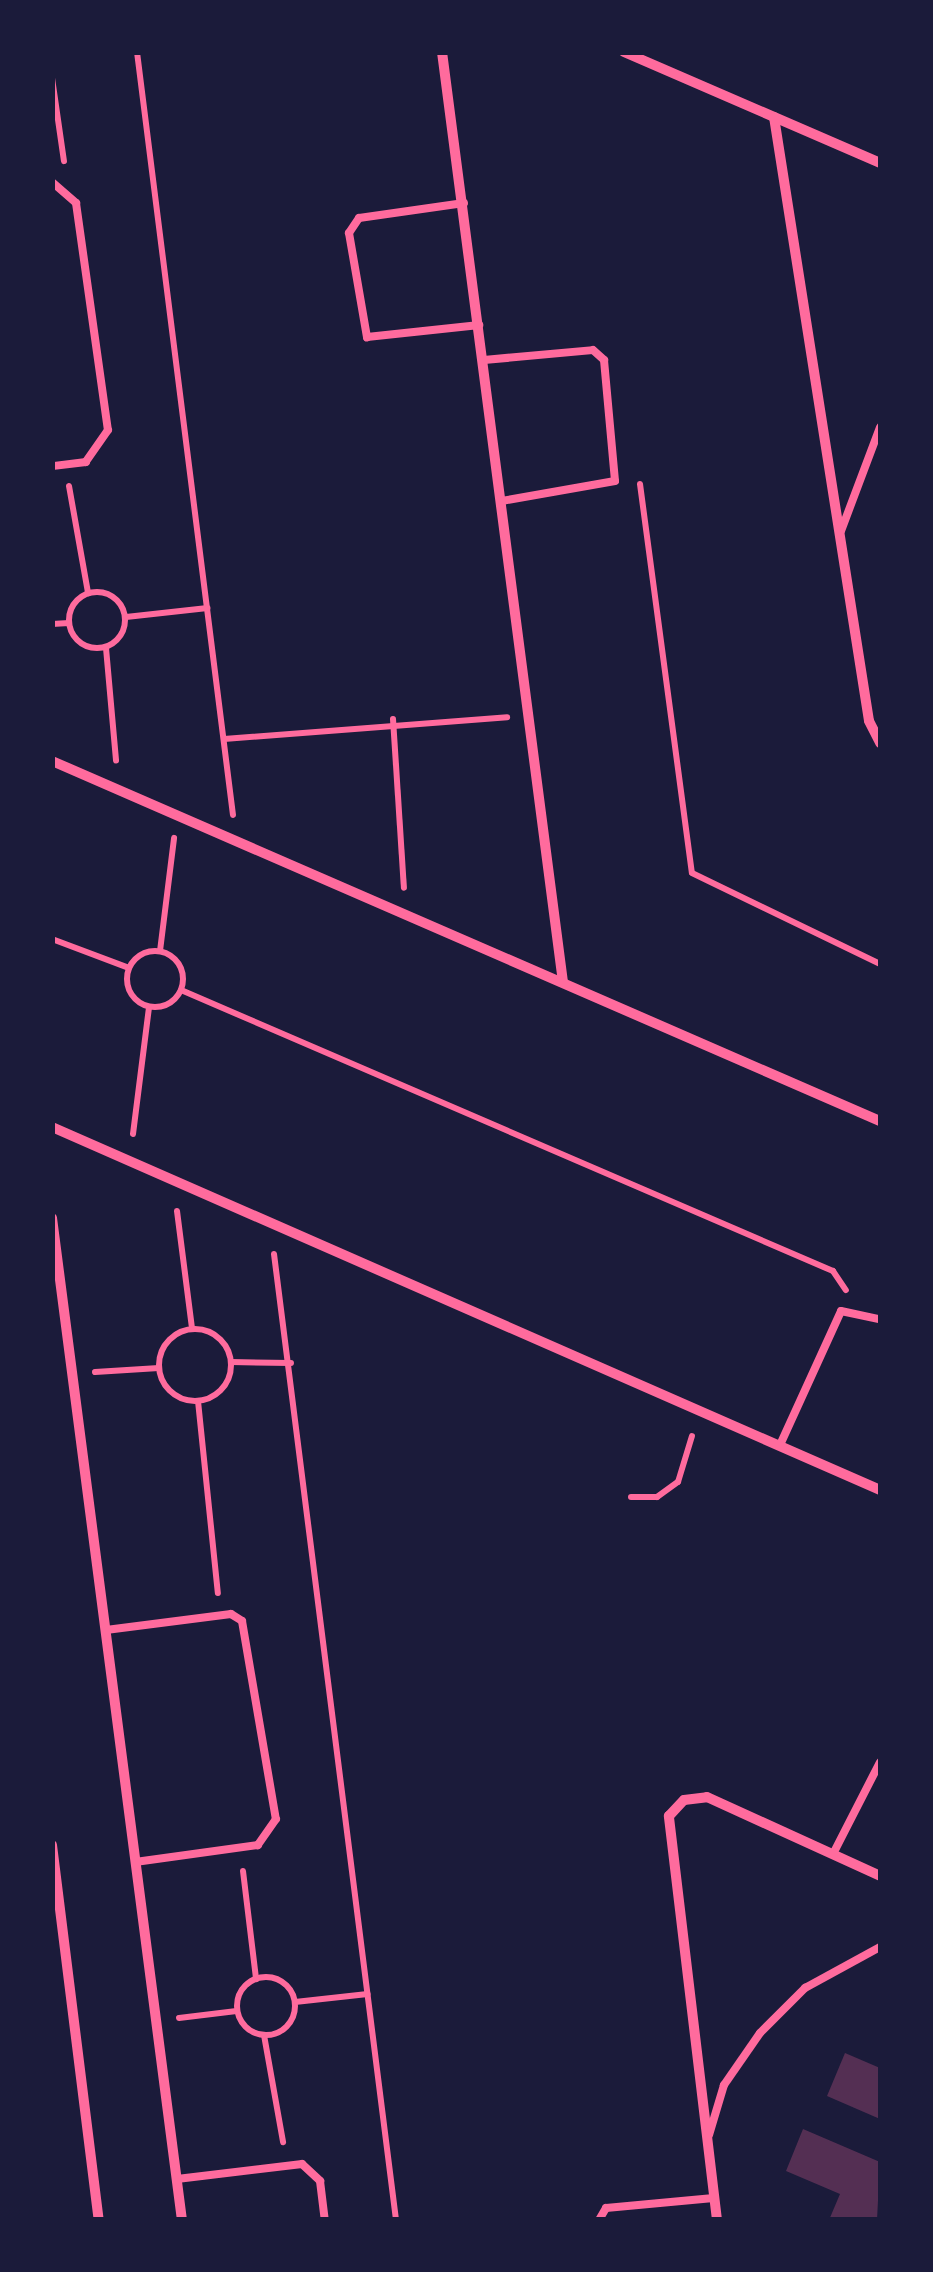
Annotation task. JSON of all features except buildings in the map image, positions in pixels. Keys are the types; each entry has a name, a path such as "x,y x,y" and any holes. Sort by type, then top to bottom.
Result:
{"street":[{"path":"442,52 564,982"},
{"path":"624,52 880,163"},
{"path":"774,117 839,541 880,743"},
{"path":"52,761 880,1121"},
{"path":"52,1128 880,1490"},
{"path":"52,1218 182,2220"},
{"path":"717,2220 669,1816 684,1800 706,1797 880,1876"},
{"path":"52,1845 99,2220"}],"lane":[{"path":"52,182 68,190 108,430 102,450 65,465 52,466"},
{"path":"464,204 359,218 349,232 367,337 479,325"},
{"path":"484,360 600,353 618,472 608,487 502,501"},
{"path":"839,541 852,483 880,427"},
{"path":"780,1445 846,1308 880,1319"},
{"path":"106,1630 221,1616 250,1632 276,1819 258,1845 136,1862"},
{"path":"833,1854 880,1762"},
{"path":"706,2144 724,2086 760,2032 805,1988 880,1947"},
{"path":"177,2179 302,2164 320,2181 326,2220"},
{"path":"599,2220 606,2208 714,2198"}],"path":[{"path":"137,52 236,838"},
{"path":"52,78 68,190"},
{"path":"65,465 88,592 69,623"},
{"path":"618,472 644,493 692,873 880,964"},
{"path":"88,592 113,596 126,617"},
{"path":"126,617 208,608"},
{"path":"118,787 106,648 126,617"},
{"path":"52,624 69,623"},
{"path":"69,623 81,644 106,648"},
{"path":"224,738 393,720 530,717"},
{"path":"393,720 406,913"},
{"path":"160,951 178,813"},
{"path":"52,939 129,968 160,951"},
{"path":"160,951 180,966 181,990"},
{"path":"129,968 130,992 150,1007"},
{"path":"150,1007 181,990"},
{"path":"181,990 833,1271 846,1308"},
{"path":"130,1161 150,1007"},
{"path":"174,1181 192,1328"},
{"path":"269,1222 292,1363 396,2220"},
{"path":"192,1328 218,1337 231,1362 223,1388 198,1401 172,1393 159,1368 167,1341 192,1328"},
{"path":"231,1362 292,1363"},
{"path":"72,1374 159,1368"},
{"path":"198,1401 221,1616"},
{"path":"631,1497 657,1497 678,1482 700,1410"},
{"path":"237,2010 256,1978 242,1868 258,1845"},
{"path":"256,1978 281,1980 296,2002"},
{"path":"296,2002 368,1994"},
{"path":"264,2036 288,2026 296,2002"},
{"path":"156,2022 237,2010"},
{"path":"237,2010 264,2036 275,2124 302,2164"}]}
